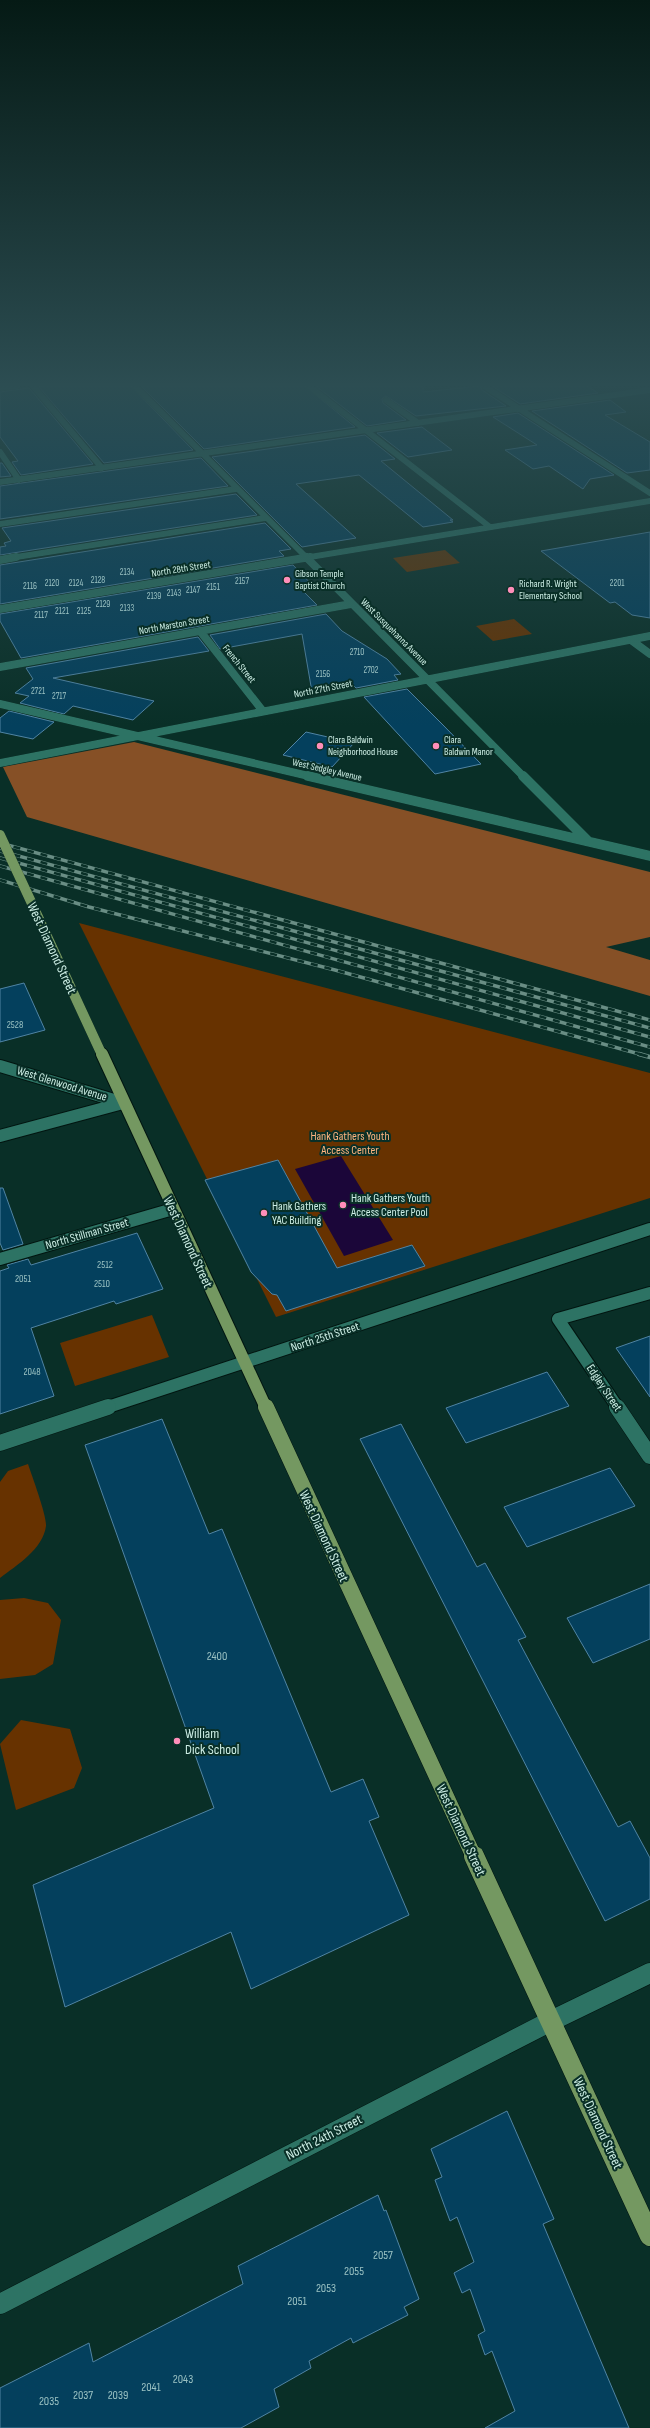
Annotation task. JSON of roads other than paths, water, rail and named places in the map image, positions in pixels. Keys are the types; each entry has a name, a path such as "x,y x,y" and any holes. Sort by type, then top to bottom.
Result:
{"main road":[{"name":"West Diamond Street","path":"0,835 650,2236"}],"street":[{"path":"0,524 167,499"},
{"name":"West Susquehanna Avenue","path":"246,499 588,840"},
{"path":"455,499 490,527"},
{"name":"North 28th Street","path":"0,609 650,501"},
{"path":"0,560 265,518"},
{"name":"North Marston Street","path":"0,666 351,604"},
{"name":"French Street","path":"200,631 262,710"},
{"name":"North 27th Street","path":"0,763 262,710 650,636"},
{"path":"631,640 650,654"},
{"name":"West Sedgley Avenue","path":"0,704 133,736 588,840 650,856"},
{"name":"West Glenwood Avenue","path":"0,1066 124,1103"},
{"path":"0,1136 124,1103"},
{"name":"North Stillman Street","path":"0,1259 173,1209"},
{"name":"North 25th Street","path":"0,1443 245,1364 650,1229"},
{"name":"Edgley Street","path":"650,1293 558,1319 650,1456"},
{"name":"North 24th Street","path":"0,2304 551,2021 650,1973"}],"railway":[{"path":"0,843 650,1020"},
{"path":"0,851 650,1028"},
{"path":"0,858 650,1037"},
{"path":"0,866 650,1047"},
{"path":"0,880 89,907 335,970 643,1055"},
{"path":"639,1054 650,1057"}],"place":[{"name":"Gibson Temple Baptist Church","path":"287,580"},
{"name":"Richard R. Wright Elementary School","path":"511,590"},
{"name":"Clara Baldwin Neighborhood House","path":"320,746"},
{"name":"Clara Baldwin Manor","path":"436,746"},
{"name":"Hank Gathers Youth Access Center Pool","path":"343,1205"},
{"name":"Hank Gathers YAC Building","path":"264,1213"},
{"name":"William Dick School","path":"177,1741"}],"park label":[{"name":"Hank Gathers Youth Access Center","path":"350,1143"}]}
